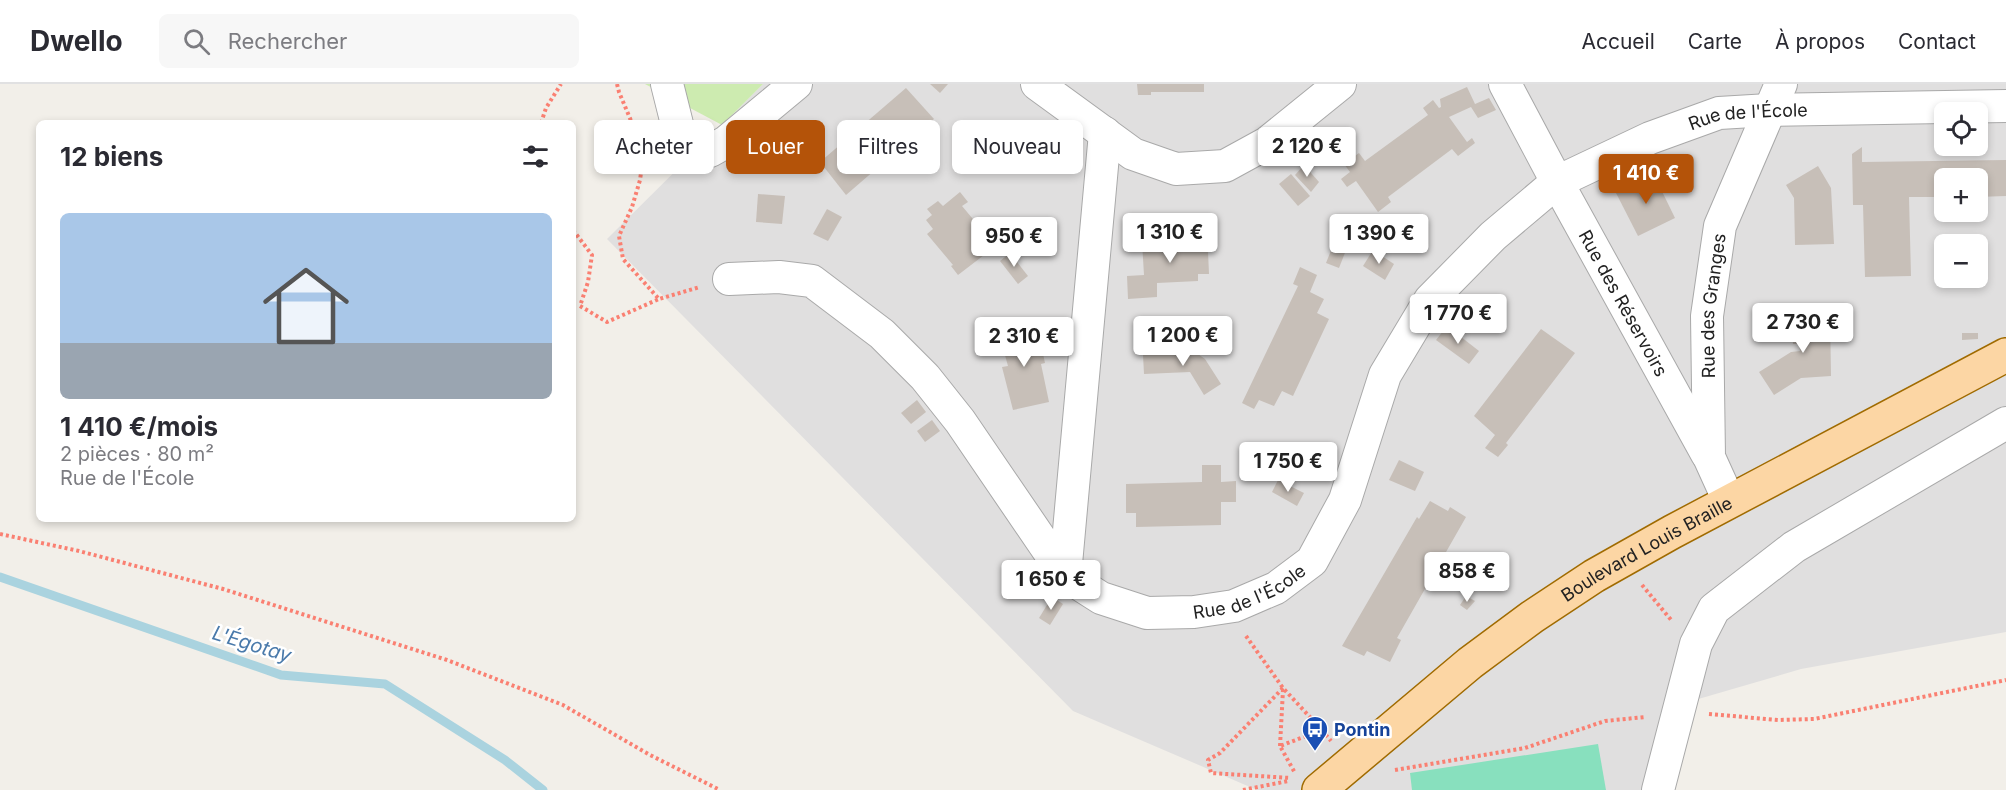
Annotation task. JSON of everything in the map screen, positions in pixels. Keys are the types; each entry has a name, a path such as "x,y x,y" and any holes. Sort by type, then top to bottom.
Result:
{"main road":[{"name":"Boulevard Louis Braille","path":"1309,784 1532,617 1594,576 1729,501 2006,355"}],"street":[{"path":"667,84 678,132 688,149 710,151 726,142 796,84"},
{"path":"1037,84 1133,154 1176,168 1225,166 1267,143 1340,84"},
{"name":"Rue des Réservoirs","path":"1505,84 1709,457"},
{"name":"Rue de l'École","path":"729,279 779,277 812,281 882,334 925,377 960,421 1065,575 1101,598 1147,613 1194,612 1234,606 1276,588 1312,561 1345,500 1385,375 1430,300 1493,236 1557,182 1650,138 1719,113 1775,97 2006,106"},
{"name":"Rue des Granges","path":"1729,501 1709,457 1707,316 1720,226 1775,97"},
{"path":"1065,575 1105,133"},
{"path":"1658,790 1696,644 1713,609 1794,547 2006,423"}],"path":[{"path":"542,120 546,108 561,84"},
{"path":"617,84 644,152 640,180 632,207 619,236 623,259 659,299"},
{"path":"576,235 592,255 588,282 580,306 607,322 659,299 729,279"},
{"path":"0,534 79,551 223,589 447,660 563,705 720,790"},
{"path":"1638,580 1674,623"},
{"path":"1234,606 1242,630 1283,688 1322,730 1280,746"},
{"path":"1387,772 1525,748 1605,721 1677,714 1778,720 1814,719 2006,680"},
{"path":"1283,688 1220,753 1208,760 1211,773 1309,784"},
{"path":"1283,688 1280,746 1309,784"},
{"path":"1244,790 1309,784"}],"shaded area":[{"path":"763,84 2006,84 2006,632 1801,669 1664,709 1643,790 1257,790 1073,711 607,239 672,174 714,174 714,133 726,121 726,174 825,174 825,120 727,120"}],"green space":[{"path":"645,84 763,84 722,125"},
{"path":"1598,744 1606,790 1412,790 1410,773"}],"building":[{"path":"930,84 948,84 940,93"},
{"path":"1137,84 1204,84 1204,92 1151,92 1151,95 1138,95"},
{"path":"1467,87 1475,104 1489,98 1496,110 1478,118 1471,107 1449,117 1467,142 1472,138 1475,143 1458,156 1452,149 1388,197 1391,202 1378,212 1356,181 1347,187 1341,179 1350,172 1344,164 1359,153 1365,161 1428,115 1423,108 1433,100 1439,108 1441,107 1440,99"},
{"path":"906,88 934,119 933,120 869,120"},
{"path":"837,147 837,174 870,174 846,195 825,168 825,158"},
{"path":"1862,147 1862,162 2006,160 2006,196 1988,197 1988,168 1934,168 1934,197 1909,197 1911,276 1865,277 1863,205 1853,205 1852,154"},
{"path":"1304,165 1319,182 1311,192 1295,175"},
{"path":"1818,166 1831,188 1834,244 1795,245 1794,198 1786,185"},
{"path":"1291,174 1310,196 1298,206 1279,184"},
{"path":"1654,175 1675,218 1638,236 1616,193"},
{"path":"960,192 968,202 962,206 988,237 993,233 1001,242 958,275 951,266 953,265 927,234 933,229 926,220 932,215 927,209 938,201 943,206"},
{"path":"758,194 785,196 782,224 756,222"},
{"path":"827,209 842,217 828,241 813,234"},
{"path":"1196,229 1207,229 1209,274 1198,274 1198,281 1157,283 1157,297 1128,299 1127,276 1144,275 1142,242 1196,239"},
{"path":"1338,233 1350,240 1339,268 1326,263"},
{"path":"1373,250 1394,264 1385,280 1363,266"},
{"path":"1010,253 1028,276 1018,284 1000,261"},
{"path":"1300,267 1317,275 1310,292 1324,299 1317,313 1329,319 1293,396 1282,391 1274,406 1259,400 1254,409 1242,403 1298,286 1293,284"},
{"path":"1830,314 1831,376 1801,378 1774,395 1759,372 1791,352 1800,351 1799,344 1793,344 1792,316"},
{"path":"1037,326 1045,363 1041,364 1049,402 1013,410 1002,367 1008,366 999,334"},
{"path":"1447,326 1479,351 1469,364 1436,340"},
{"path":"1541,329 1575,353 1506,443 1508,445 1498,457 1485,448 1495,435 1474,416"},
{"path":"1962,333 1978,333 1978,339 1962,340"},
{"path":"1188,347 1205,359 1221,384 1204,395 1190,372 1144,374 1143,355 1178,353"},
{"path":"917,400 926,412 911,424 901,413"},
{"path":"932,420 940,431 925,442 917,431"},
{"path":"1399,460 1424,472 1415,491 1389,480"},
{"path":"1202,465 1221,465 1221,482 1236,481 1236,502 1221,502 1221,525 1136,527 1136,513 1126,513 1126,484 1202,482"},
{"path":"1278,480 1304,493 1297,506 1272,492"},
{"path":"1430,501 1448,511 1450,507 1466,517 1397,638 1401,640 1390,662 1367,651 1364,656 1342,646 1417,517 1419,519"},
{"path":"1466,596 1475,601 1467,610 1460,605"},
{"path":"1052,597 1063,604 1050,625 1039,618"}],"waterway":[{"name":"L'Égotay","path":"0,577 281,675 385,684 505,760 543,790"}],"place":[{"name":"Pontin","path":"1315,752"}]}
